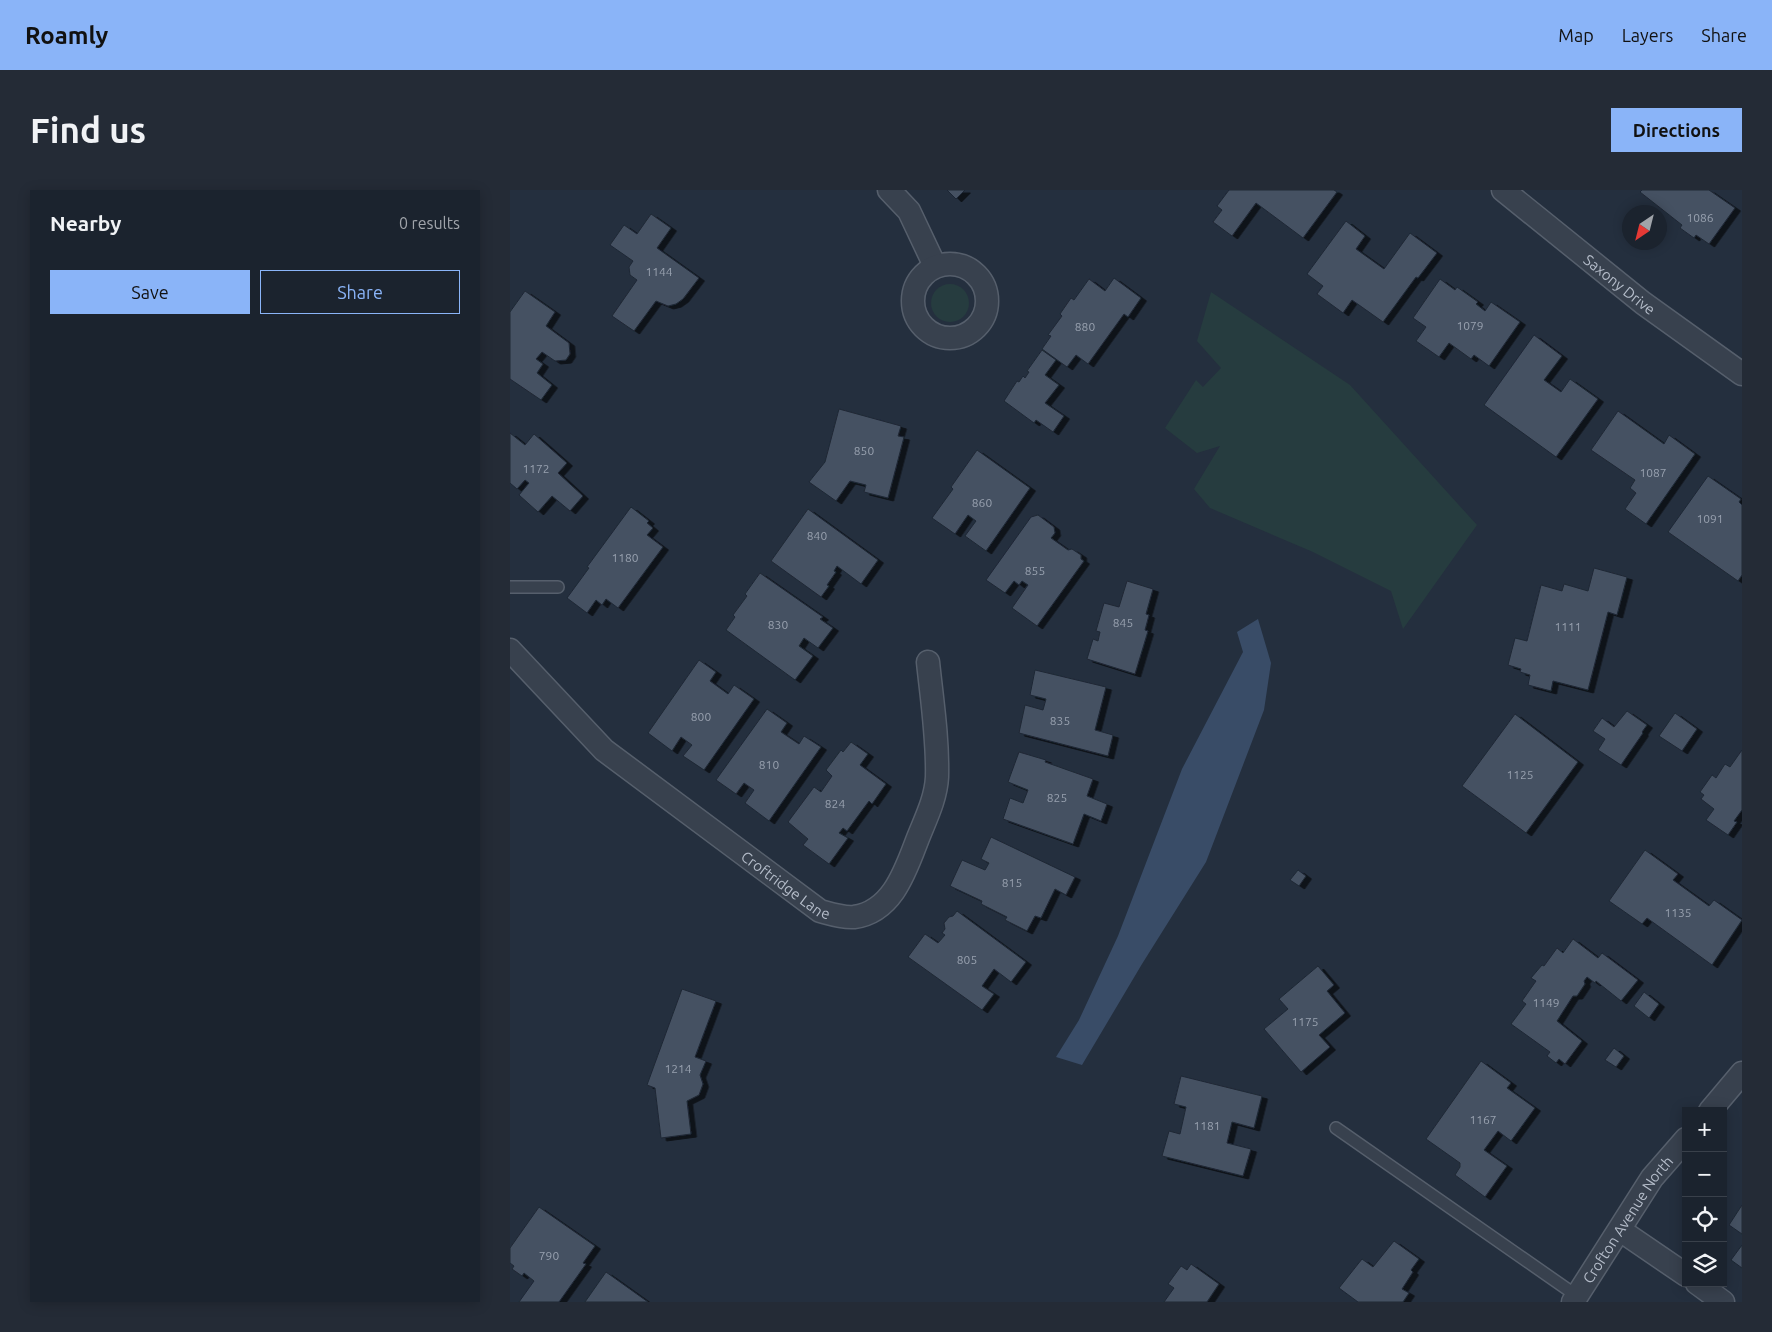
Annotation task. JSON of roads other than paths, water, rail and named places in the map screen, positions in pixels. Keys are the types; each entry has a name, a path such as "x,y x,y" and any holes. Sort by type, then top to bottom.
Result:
{"street":[{"path":"889,190 909,211 935,266"},
{"name":"Saxony Drive","path":"1502,190 1526,197 1643,303 1742,374"},
{"name":"Croftridge Lane","path":"510,650 604,750 820,911 837,916 854,917 873,911 891,897 905,871 934,797 937,777 928,662"},
{"path":"1713,1107 1742,1073"},
{"name":"Crofton Avenue North","path":"1575,1299 1652,1178 1682,1144"},
{"path":"1620,1230 1682,1272"},
{"path":"1702,1287 1723,1302"}],"lane":[{"path":"510,588 558,587"},
{"path":"1336,1128 1575,1299"}],"water":[{"path":"1258,619 1271,663 1264,710 1206,862 1082,1065 1056,1057 1079,1020 1118,936 1182,769 1243,652 1237,632"}]}
